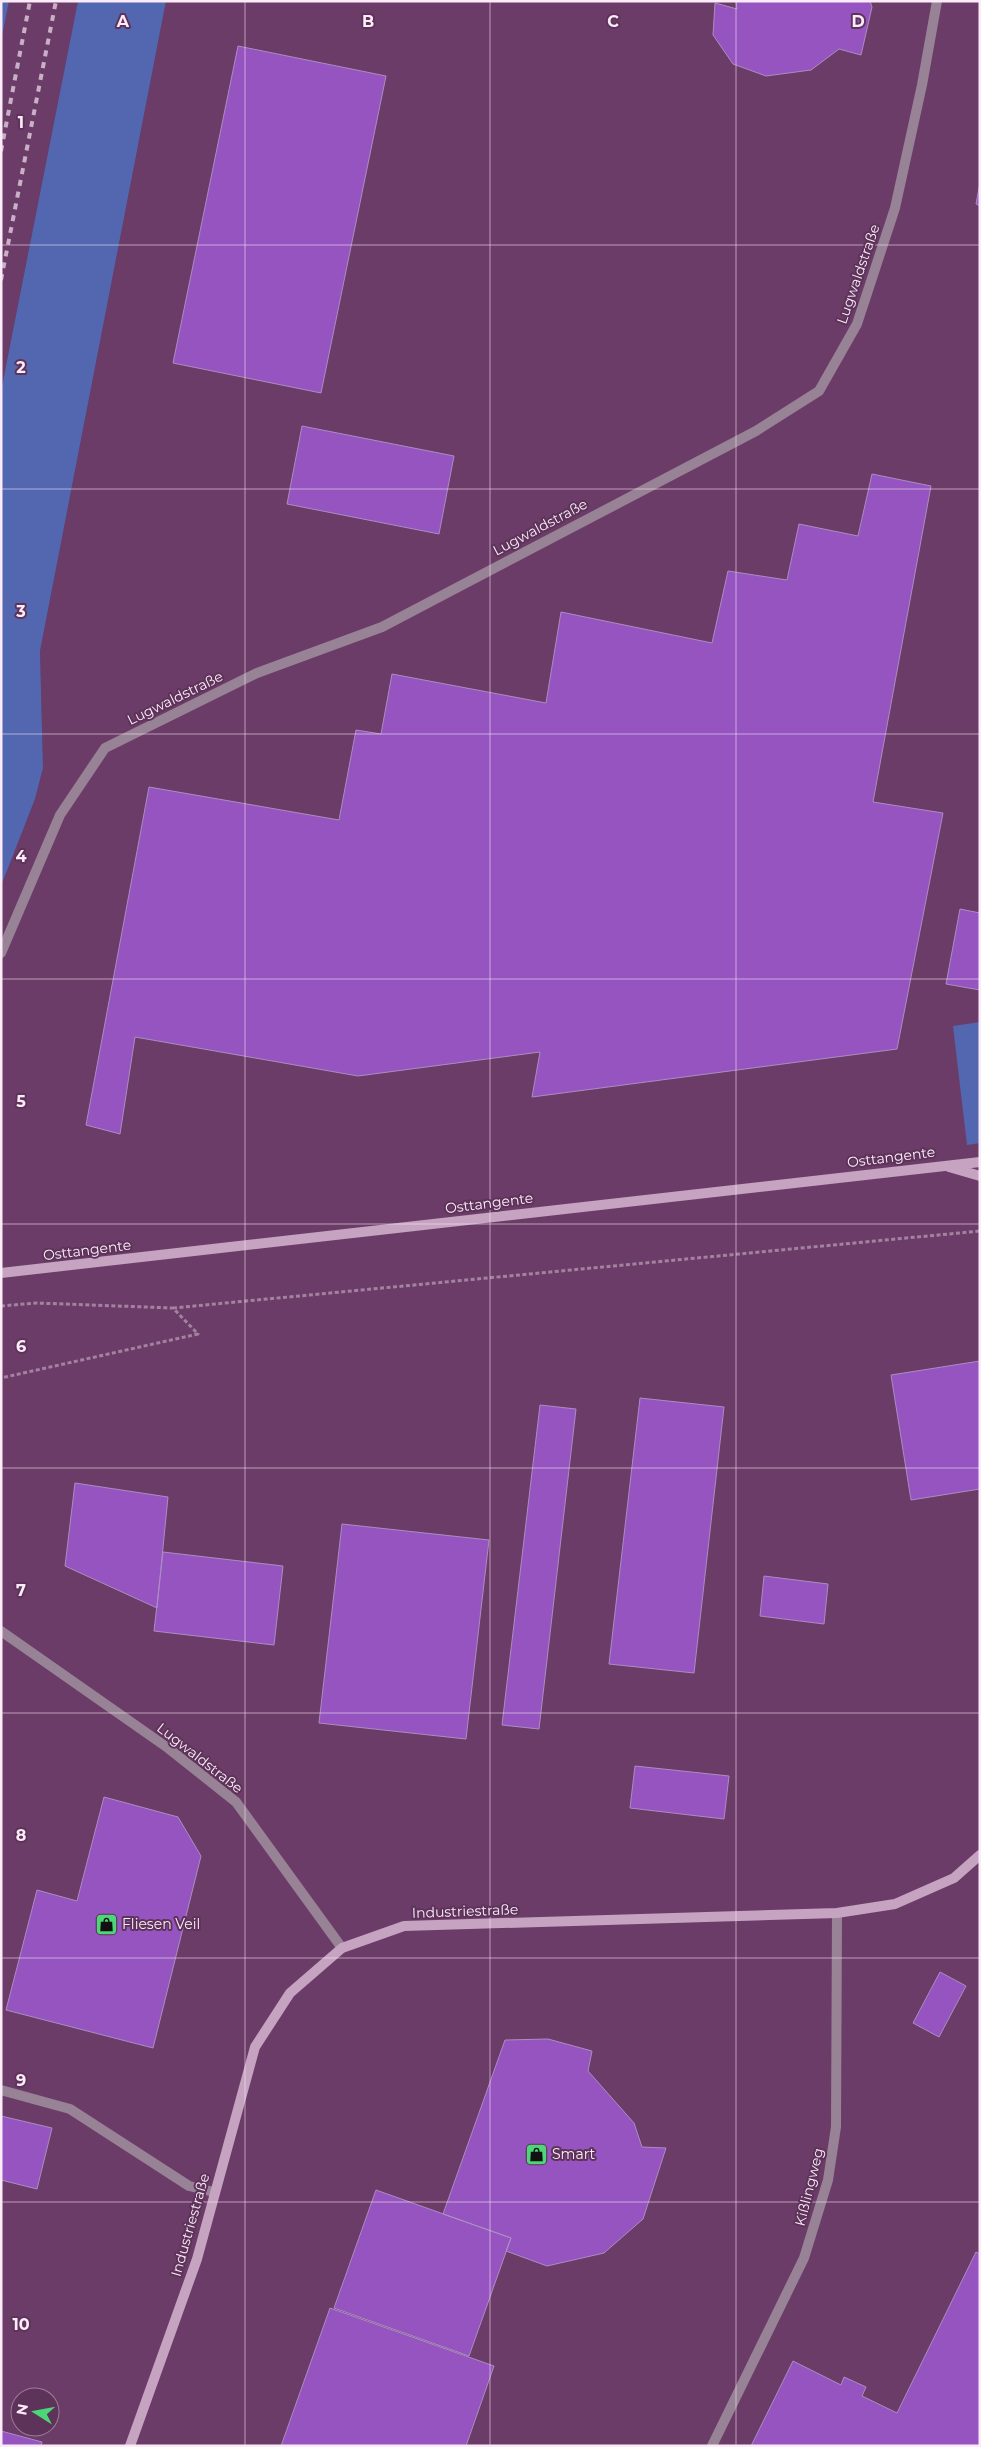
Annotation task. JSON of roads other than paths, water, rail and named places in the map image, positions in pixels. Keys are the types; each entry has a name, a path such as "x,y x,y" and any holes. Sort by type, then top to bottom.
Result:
{"street":[{"name":"Lugwaldstraße","path":"1,953 60,815 105,748 257,673 382,627 756,431 819,391 857,324 894,208 922,85 937,1"},
{"name":"Osttangente","path":"1,1273 980,1162"},
{"path":"943,1165 980,1176"},
{"name":"Lugwaldstraße","path":"1,1631 168,1748 236,1802 342,1948"},
{"name":"Industriestraße","path":"130,2446 196,2259 254,2047 290,1993 342,1948 404,1926 837,1913 895,1904 954,1878 980,1855"},
{"name":"Kißlingweg","path":"712,2446 804,2258 828,2180 836,2127 837,1913"},
{"path":"1,2090 70,2110 189,2186 214,2192"}],"railway":[{"path":"1,151 30,1"},
{"path":"1,280 56,1"}],"place":[{"name":"Fliesen Veil","path":"106,1924"},
{"name":"Smart","path":"536,2154"}]}
